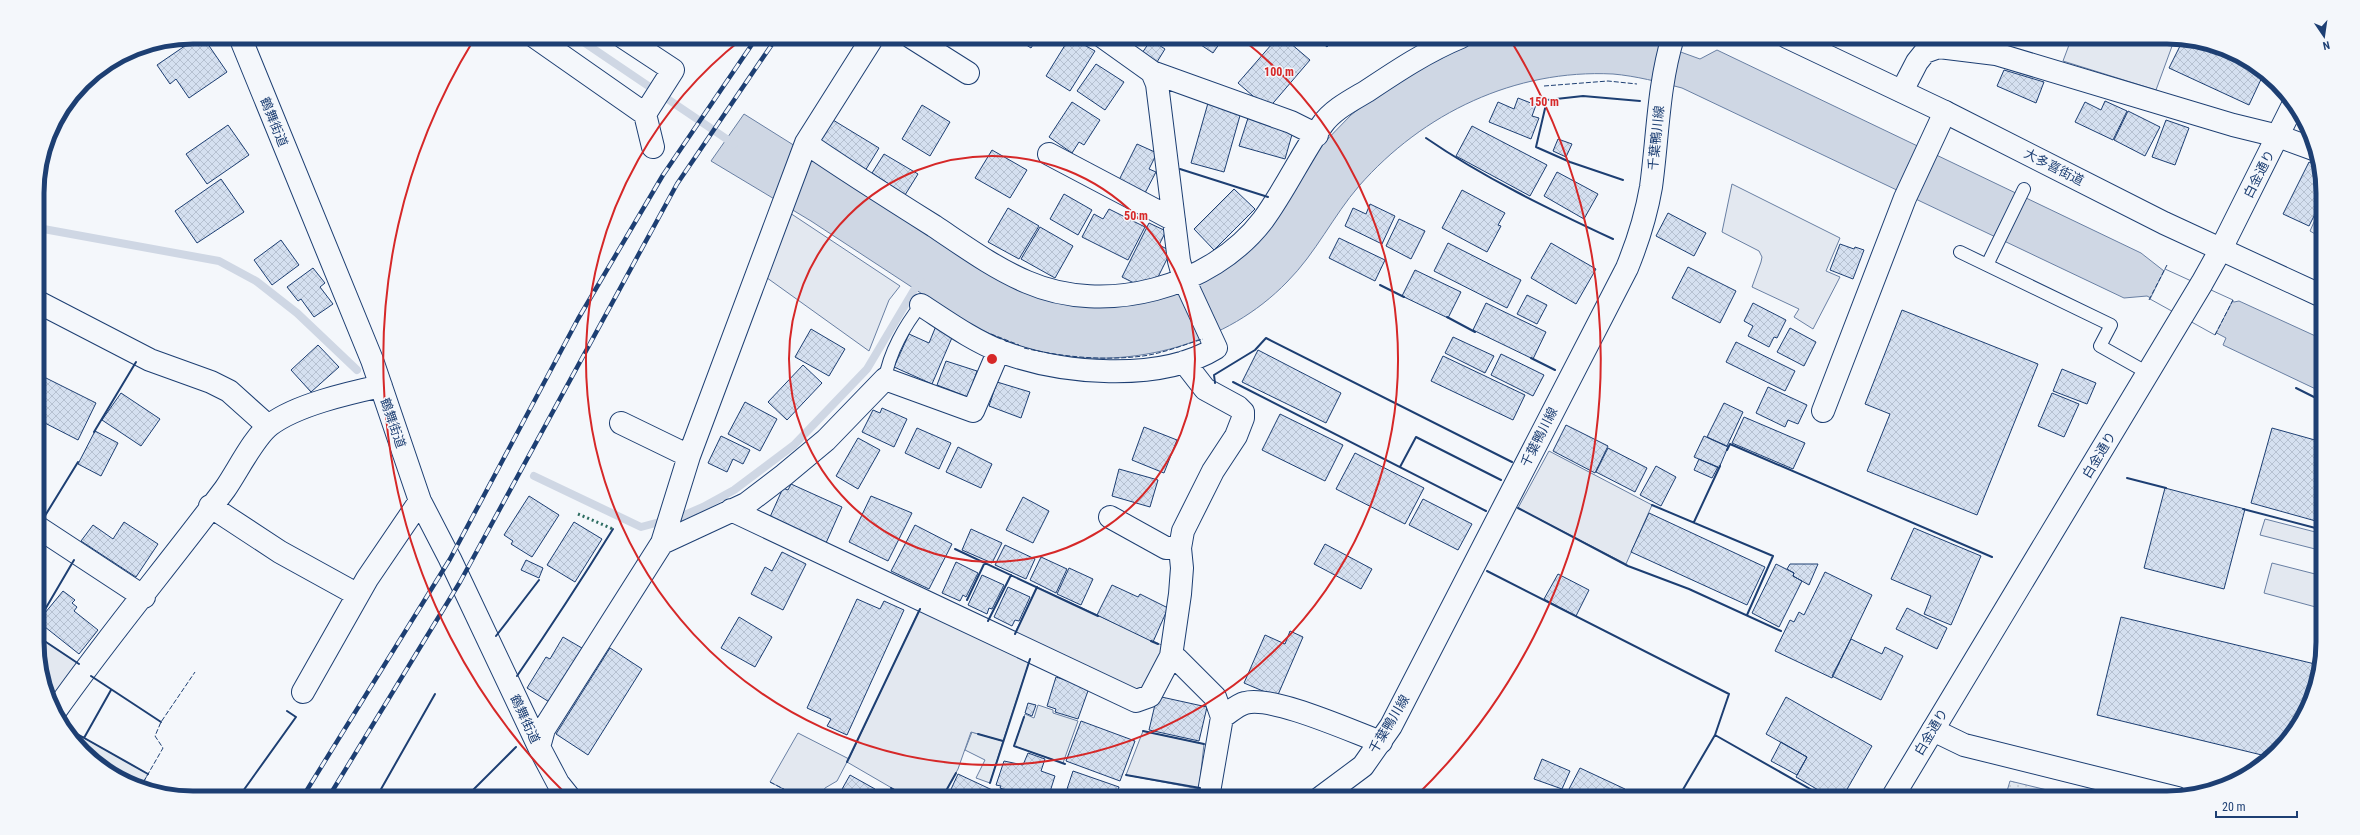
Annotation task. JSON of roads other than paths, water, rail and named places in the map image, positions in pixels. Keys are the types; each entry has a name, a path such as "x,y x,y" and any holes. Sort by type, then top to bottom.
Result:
{"main road":[{"name":"鶴舞街道","path":"243,44 372,360 420,501 450,559 539,748 558,783 564,791"},
{"path":"545,44 645,114 653,147"},
{"path":"634,44 673,70 645,114"},
{"path":"539,748 544,729 662,543 670,512 689,456 805,146 869,44"},
{"path":"922,44 968,73"},
{"path":"1113,44 1152,72 1291,122 1317,135"},
{"path":"805,146 993,265 1028,283 1064,292 1097,296 1131,295 1184,279 1221,260 1252,233 1267,214 1323,123 1342,107 1398,70 1445,44"},
{"name":"千葉鴨川線","path":"1329,791 1363,766 1381,742 1409,693 1627,268 1641,233 1651,187 1661,84 1671,44"},
{"name":"大多喜街道","path":"1802,44 1945,112 2164,223 2316,293"},
{"path":"1902,91 1917,62 1925,52 1940,47 1996,54 2233,125 2278,136 2309,147"},
{"path":"921,305 999,350 1046,365 1096,371 1125,371 1184,362 1203,356 1216,348 1184,279 1174,220 1156,84 1152,72"},
{"name":"白金通り","path":"1896,791 2202,283 2221,249 2290,109"},
{"path":"1823,411 1905,198 1945,112"},
{"path":"1049,154 1174,220"},
{"path":"44,305 150,360 211,382 229,391 268,426"},
{"path":"662,543 746,504 784,476 826,440 885,379 973,411 999,350"},
{"path":"731,510 1136,701 1150,696 1171,656 1180,594 1182,568 1180,548 1183,531 1213,471 1236,436 1243,418 1242,412 1238,407 1205,389 1184,362"},
{"path":"58,707 81,675 144,597 210,506 224,490 268,426 279,418 298,410 357,391 381,386"},
{"path":"621,423 689,456"},
{"path":"303,692 358,595 401,527 420,501"},
{"path":"210,506 280,552 358,595"},
{"path":"1110,517 1166,548 1180,548"},
{"path":"44,531 144,597"},
{"path":"1171,656 1178,659 1215,697 1222,717 1209,791"},
{"path":"1222,717 1245,703 1261,702 1300,712 1381,742"},
{"path":"1933,730 1964,745 2149,791"}],"lane":[{"path":"1987,265 2023,191"},
{"path":"1960,252 2111,325 2100,346 2148,373"},
{"path":"885,379 886,368 908,321 921,305"}],"waterway":[{"path":"586,44 734,144"},
{"path":"44,229 219,261 256,281 297,313 357,370"},
{"path":"534,476 641,527 682,516 703,507 734,490 794,445 867,369 920,280"}],"railway":[{"path":"306,791 450,559 578,319 663,175 752,44"},
{"path":"332,791 460,582 677,184 772,44"}]}
